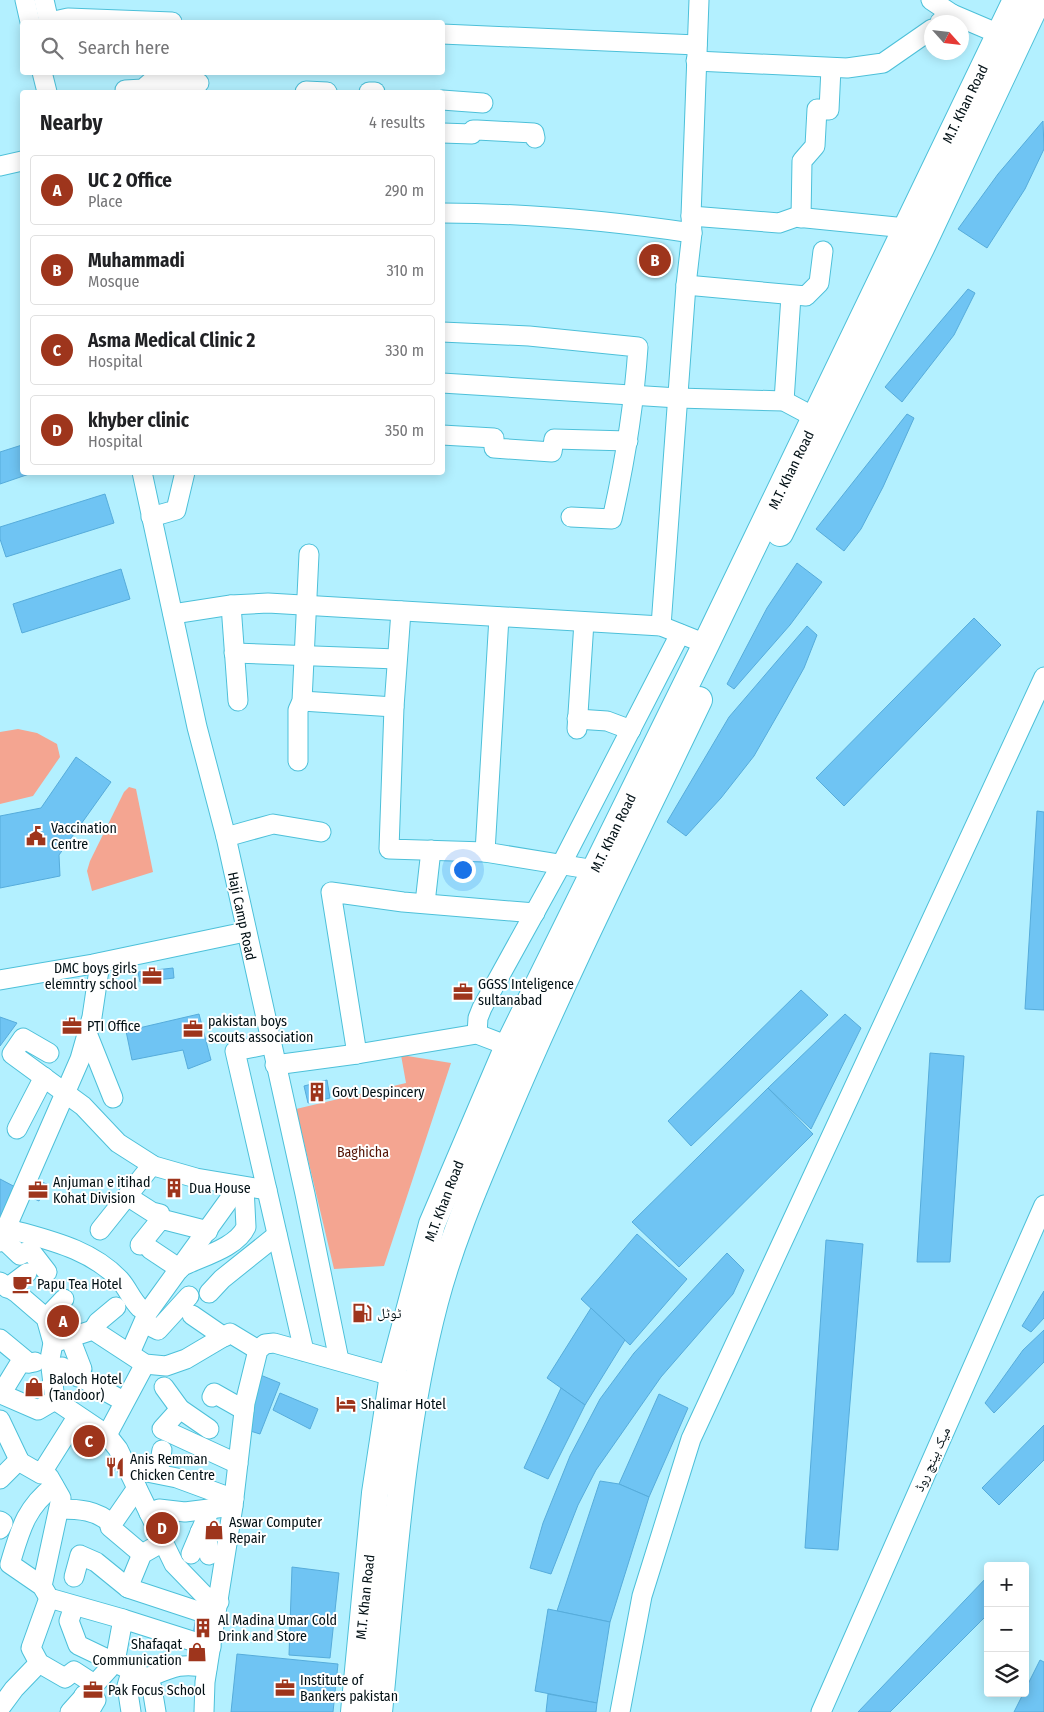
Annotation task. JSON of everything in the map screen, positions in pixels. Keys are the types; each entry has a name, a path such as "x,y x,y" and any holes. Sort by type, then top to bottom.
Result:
{"highway":[{"name":"M.T. Khan Road","path":"379,1712 401,1492 418,1371 436,1299 458,1227 519,1050 595,870 816,418 999,34 1033,6"},
{"name":"M.T. Khan Road","path":"354,1712 375,1493 392,1376 432,1224 722,651 922,246 1033,6"}],"street":[{"path":"25,0 30,20"},
{"path":"44,0 49,20"},
{"path":"661,626 692,224 699,0"},
{"path":"931,0 944,15"},
{"path":"59,20 68,18 120,20"},
{"path":"969,25 999,34"},
{"path":"445,34 697,53 831,68 847,68 883,63 924,35"},
{"path":"801,218 802,161 815,146 817,109 829,110 831,68"},
{"path":"43,75 46,90"},
{"path":"125,86 143,89 151,82 200,83"},
{"path":"445,100 481,103 477,130"},
{"path":"445,133 472,134 473,130 534,133 535,138"},
{"path":"0,166 20,161"},
{"path":"445,213 491,213 627,223 692,224 779,223 796,217 906,228"},
{"path":"686,285 806,296 819,283 823,251"},
{"path":"784,402 791,296"},
{"path":"445,332 529,336 638,347 635,395 628,441 612,519 571,517"},
{"path":"445,383 678,398 784,402 816,418"},
{"path":"445,435 494,438 494,448 552,452 554,439 628,441"},
{"name":"Haji Camp Road","path":"143,475 197,727 226,837 339,1360"},
{"path":"151,517 176,510 184,475"},
{"path":"298,760 298,710 302,701 310,554"},
{"path":"173,614 231,605 268,603 661,626 706,644"},
{"path":"231,605 238,701"},
{"path":"401,611 394,707 389,849 485,852 595,870"},
{"path":"485,852 499,617"},
{"path":"584,622 577,724 607,721 631,730"},
{"path":"477,1034 478,1018 482,1008 561,865 680,634"},
{"path":"234,652 398,659"},
{"path":"620,1712 642,1596 691,1439 1044,676"},
{"path":"302,701 394,707"},
{"path":"226,837 273,824 321,832"},
{"path":"425,904 431,850"},
{"path":"357,1054 331,892 425,904 534,913"},
{"path":"0,980 100,963 245,932"},
{"path":"3,1236 80,1059 87,1034 100,963"},
{"path":"87,1034 114,1098"},
{"path":"276,1065 477,1034 519,1050"},
{"path":"49,1053 23,1038 12,1054 83,1106 118,1144 152,1165 196,1178 267,1190"},
{"path":"270,1044 235,1051 304,1351"},
{"path":"17,1130 44,1077"},
{"path":"100,1230 152,1165"},
{"path":"142,1316 148,1312 242,1187"},
{"path":"181,1267 220,1248 244,1232 246,1227 242,1187"},
{"path":"128,1196 152,1212 160,1214 161,1219 145,1247 181,1267"},
{"name":"میک ہینچ روڈ","path":"821,1712 1044,1205"},
{"path":"161,1219 208,1231"},
{"path":"209,1293 234,1269 277,1235"},
{"path":"3,1236 20,1255 30,1250 47,1272"},
{"path":"3,1236 68,1246 85,1254 104,1266 120,1280 142,1316 158,1330 189,1296"},
{"path":"2,1284 27,1273"},
{"path":"2,1284 17,1293 46,1318 57,1347 54,1392 78,1416 107,1435 118,1448 174,1564 217,1610"},
{"path":"46,1318 64,1299"},
{"path":"78,1416 41,1474 19,1460 1,1409 20,1363 29,1363 93,1330 98,1322 116,1307"},
{"path":"192,1315 224,1337"},
{"path":"107,1435 138,1358 142,1316"},
{"path":"93,1330 138,1358 166,1366 186,1359 230,1334 258,1350"},
{"path":"0,1339 29,1363"},
{"path":"204,1712 207,1668 234,1502 244,1410 258,1350 265,1344 274,1343 392,1376"},
{"path":"57,1347 82,1369 78,1377"},
{"path":"1,1409 38,1410 54,1392 62,1367 116,1397"},
{"path":"164,1387 180,1409 208,1429"},
{"path":"212,1397 214,1393 244,1410"},
{"path":"180,1409 162,1429 238,1464"},
{"path":"158,1473 162,1450"},
{"path":"0,1479 19,1460"},
{"path":"127,1468 158,1473 234,1502"},
{"path":"44,1469 61,1498 45,1592 31,1648 39,1663 65,1678 74,1671 89,1697"},
{"path":"54,1486 37,1500 24,1522 10,1564 45,1592 74,1606 123,1619 211,1647"},
{"path":"137,1488 110,1527 142,1554"},
{"path":"148,1513 159,1509 185,1512 210,1509 234,1502"},
{"path":"59,1508 86,1510 105,1517 112,1524"},
{"path":"200,1555 200,1532 210,1509"},
{"path":"0,1520 3,1523 0,1529"},
{"path":"128,1588 142,1554 163,1542"},
{"path":"74,1577 80,1555 96,1562 128,1588 217,1610"},
{"path":"74,1606 69,1621 78,1645 139,1674 152,1688 156,1712"},
{"path":"70,1712 89,1697 115,1662 123,1619"},
{"path":"3,1698 39,1663"},
{"path":"131,1712 127,1686 139,1674 177,1665 189,1664 207,1668"}],"green space":[{"path":"18,729 37,733 57,744 60,757 33,796 0,804 0,732"},
{"path":"129,787 136,789 153,872 92,891 87,871 90,861 124,792"},
{"name":"Baghicha","path":"401,1055 451,1063 384,1266 334,1269 296,1109 406,1083"}],"building":[{"path":"1043,121 1044,149 1025,189 987,248 958,229 998,174"},
{"path":"968,289 975,293 954,335 902,402 885,387"},
{"path":"907,414 914,418 883,487 861,529 844,551 816,529"},
{"path":"20,446 20,475 26,475 0,484 0,452"},
{"path":"105,494 114,523 6,557 0,539 0,527"},
{"path":"797,563 822,582 790,625 734,689 727,684 767,608"},
{"path":"121,569 130,599 22,633 13,604"},
{"path":"974,618 1001,645 844,806 816,778"},
{"path":"807,626 817,635 804,668 754,756 721,798 686,836 667,822 729,717"},
{"name":"Vaccination Centre","path":"76,757 111,782 59,855 60,876 0,888 0,816 41,808"},
{"path":"1037,811 1044,812 1044,1010 1025,1009"},
{"path":"173,968 174,978 140,982 138,972"},
{"path":"801,990 828,1015 691,1146 668,1121"},
{"path":"199,1014 211,1060 188,1069 183,1050 132,1060 126,1031"},
{"path":"845,1014 861,1028 811,1129 768,1088"},
{"path":"0,1017 17,1023 0,1046"},
{"name":"PTI Office","path":"66,1019 79,1021 77,1032 64,1031"},
{"path":"930,1053 964,1056 950,1262 917,1262"},
{"name":"Govt Despincery","path":"327,1080 330,1098 308,1103 304,1086"},
{"path":"768,1088 813,1134 679,1267 632,1222"},
{"path":"0,1179 21,1190 0,1233"},
{"name":"Dua House","path":"174,1179 182,1183 175,1197 166,1193"},
{"name":"Anjuman e itihad Kohat Division","path":"36,1180 47,1184 39,1201 28,1196"},
{"path":"637,1234 687,1279 630,1345 581,1299"},
{"path":"826,1240 863,1244 838,1550 805,1548"},
{"path":"727,1253 744,1270 733,1294 661,1377 596,1470 578,1505 551,1574 530,1568 543,1523 570,1456 600,1399 634,1353"},
{"path":"1044,1291 1044,1318 1031,1332 1022,1326"},
{"path":"591,1308 625,1340 585,1405 547,1378"},
{"path":"65,1316 72,1326 58,1335 51,1326"},
{"path":"1044,1330 1044,1362 994,1413 985,1403 1023,1350"},
{"path":"258,1374 280,1383 260,1434 247,1430"},
{"path":"561,1388 585,1405 548,1479 524,1468"},
{"path":"280,1393 318,1409 310,1429 273,1410"},
{"path":"659,1394 688,1408 649,1497 619,1484"},
{"path":"1044,1425 1044,1460 999,1505 982,1488"},
{"name":"Anis Remman Chicken Centre","path":"117,1456 123,1465 114,1471 108,1462"},
{"path":"600,1481 619,1484 649,1497 610,1622 557,1611"},
{"path":"292,1567 339,1573 330,1658 289,1655"},
{"path":"984,1580 984,1618 890,1712 858,1712"},
{"path":"548,1609 610,1622 597,1703 535,1691"},
{"name":"Al Madina Umar Cold Drink and Store","path":"196,1615 213,1619 209,1639 193,1636"},
{"name":"Institute of Bankers pakistan","path":"237,1654 338,1664 333,1712 231,1712"},
{"path":"1040,1660 1044,1662 1044,1712 1014,1712 1022,1697 1029,1697 1029,1682"},
{"path":"548,1694 597,1703 596,1712 546,1712"}],"place":[{"name":"Muhammadi","path":"655,260"},
{"name":"Vaccination Centre","path":"36,836"},
{"name":"DMC boys girls elemntry school","path":"152,976"},
{"name":"GGSS Inteligence sultanabad","path":"463,992"},
{"name":"PTI Office","path":"72,1026"},
{"name":"pakistan boys scouts association","path":"193,1029"},
{"name":"Govt Despincery","path":"317,1092"},
{"name":"Dua House","path":"174,1188"},
{"name":"Anjuman e itihad Kohat Division","path":"38,1190"},
{"name":"Papu Tea Hotel","path":"22,1284"},
{"name":"ٹوٹل","path":"362,1313"},
{"name":"UC 2 Office","path":"63,1321"},
{"name":"Baloch Hotel (Tandoor)","path":"34,1387"},
{"name":"Shalimar Hotel","path":"346,1404"},
{"name":"Asma Medical Clinic 2","path":"89,1441"},
{"name":"Anis Remman Chicken Centre","path":"115,1467"},
{"name":"khyber clinic","path":"162,1528"},
{"name":"Aswar Computer Repair","path":"214,1530"},
{"name":"Al Madina Umar Cold Drink and Store","path":"203,1628"},
{"name":"Shafaqat Communication","path":"197,1652"},
{"name":"Institute of Bankers pakistan","path":"285,1688"},
{"name":"Pak Focus School","path":"93,1690"}]}
